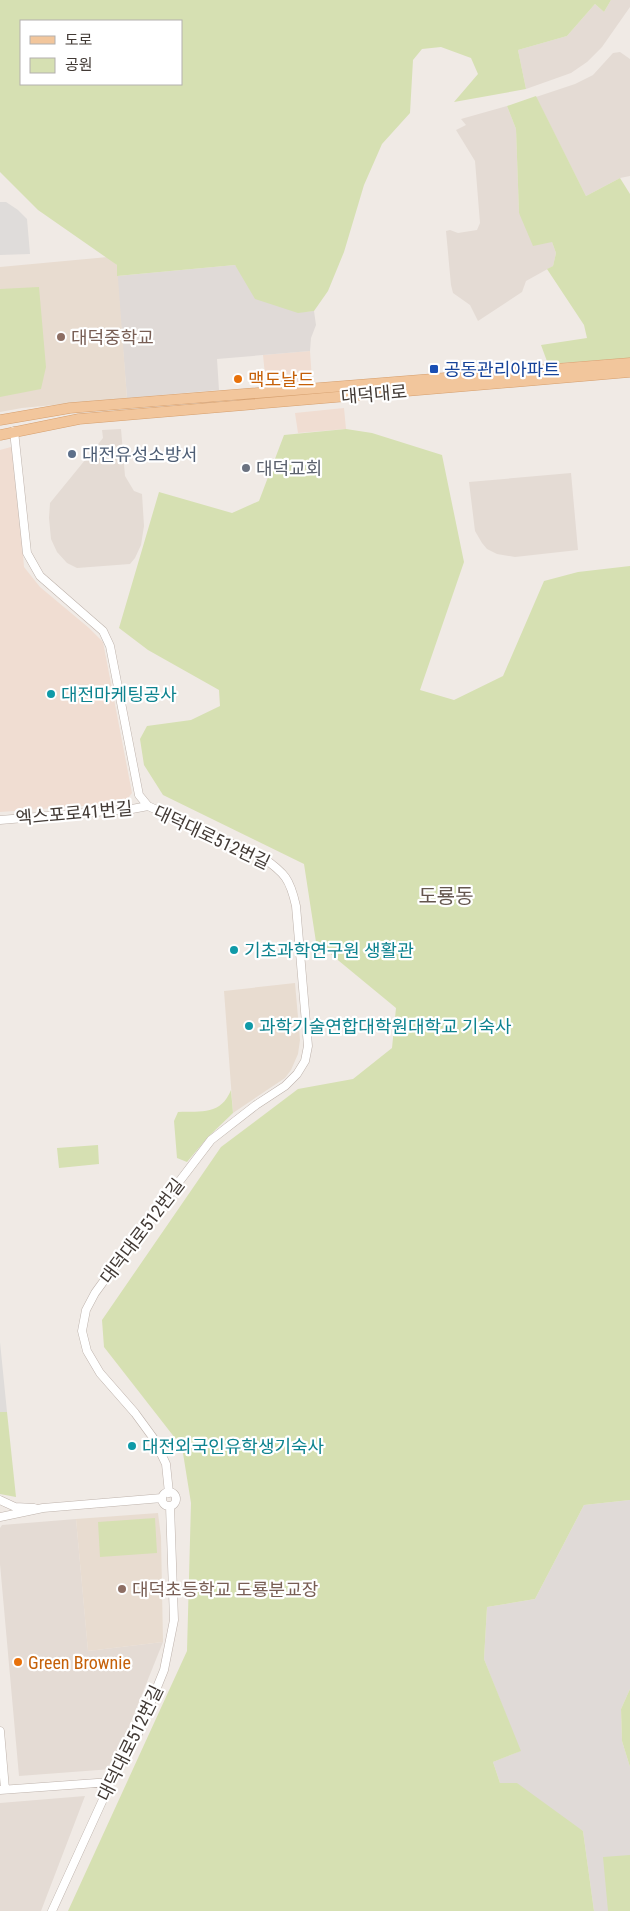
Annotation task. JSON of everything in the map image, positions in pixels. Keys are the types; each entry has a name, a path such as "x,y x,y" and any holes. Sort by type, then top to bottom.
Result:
{"main road":[{"name":"대덕대로","path":"0,420 70,408 630,363"},
{"name":"대덕대로","path":"0,435 78,419 630,372"}],"street":[{"name":"대덕대로512번길","path":"14,431 27,553 40,576 104,631 110,646 139,795 148,806 262,857 279,868 291,885 299,932 308,1046 304,1061 297,1074 285,1086 256,1105 210,1140 95,1293 86,1310 82,1331 87,1351 100,1373 135,1413 154,1439 166,1464 166,1495 164,1504 170,1506 174,1620 164,1670 139,1732 111,1782 52,1911"},
{"name":"엑스포로41번길","path":"0,820 148,806"},
{"path":"0,1504 0,1515 43,1508 166,1495"},
{"path":"0,1500 15,1507 43,1508"},
{"path":"0,1731 2,1790 111,1782"}],"shaded area":[{"path":"611,0 630,0 630,7 602,47 587,62 571,73 526,89 518,50 567,36 595,4 604,12"},
{"path":"620,52 630,59 630,176 620,178 586,196 536,97 575,84 593,75 613,53"},
{"path":"507,106 516,129 519,213 552,242 556,253 553,266 526,281 522,292 478,321 470,305 453,293 451,285 446,231 450,230 458,233 477,230 480,223 475,161 456,130 466,125 461,119"},
{"path":"0,202 6,202 27,219 30,254 0,255"},
{"name":"대덕중학교","path":"108,257 117,265 127,398 22,408 0,412 0,267"},
{"path":"235,265 241,272 298,312 314,311 316,325 311,338 310,351 217,359 219,390 127,398 117,276"},
{"path":"310,351 312,380 308,383 266,385 263,355"},
{"path":"344,408 346,429 298,433 295,413"},
{"path":"121,429 125,476 134,491 142,494 144,526 141,545 130,564 77,568 67,563 57,552 51,539 50,503 103,438 102,430"},
{"path":"11,447 15,453 24,567 40,587 103,642 132,793 124,803 0,812 0,450"},
{"path":"571,473 578,550 515,557 497,554 487,549 475,531 469,482"},
{"path":"295,983 300,1040 298,1054 291,1070 285,1078 233,1113 224,991"},
{"path":"0,1342 7,1412 0,1412"},
{"path":"630,1500 630,1689 621,1709 622,1741 630,1767 630,1911 594,1911 583,1831 500,1783 493,1762 520,1751 484,1659 487,1607 535,1599 584,1505"},
{"name":"대덕초등학교 도룡분교장","path":"158,1513 161,1537 163,1642 88,1651 76,1519"},
{"path":"76,1519 88,1651 163,1642 112,1769 19,1776 0,1564 0,1528 2,1525"},
{"path":"85,1796 41,1911 0,1911 0,1803"}],"green space":[{"path":"0,0 611,0 604,12 595,4 567,36 518,50 526,89 454,102 478,74 471,58 441,47 422,49 413,60 410,113 382,144 364,185 344,252 328,291 314,311 298,313 255,299 235,265 117,276 117,265 38,210 0,172"},
{"path":"536,96 586,196 620,178 630,194 630,358 548,364 541,345 587,338 584,325 547,269 553,266 556,253 552,242 533,246 519,213 516,129 507,106"},
{"path":"39,287 46,367 41,389 0,397 0,289"},
{"path":"346,429 372,433 442,455 464,562 420,690 454,700 503,676 544,581 578,572 630,566 630,1500 584,1505 535,1599 487,1607 484,1659 521,1751 493,1762 500,1783 517,1783 583,1831 594,1911 68,1911 187,1651 191,1503 182,1447 104,1347 102,1320 221,1147 298,1089 353,1079 392,1048 396,1008 316,942 304,864 163,795 144,765 140,739 147,726 191,720 220,706 219,690 148,650 119,628 159,492 232,513 259,501 284,435"},
{"path":"231,1090 233,1113 208,1137 187,1162 177,1158 174,1121 178,1112 203,1111 216,1108 227,1098"},
{"path":"98,1145 99,1164 59,1168 57,1148"},
{"path":"0,1412 7,1412 16,1497 0,1494"},
{"path":"155,1518 157,1553 100,1557 98,1522"},
{"path":"630,1689 630,1767 622,1741 621,1709"},
{"path":"630,1855 630,1911 608,1911 603,1857"}],"place":[{"name":"대덕중학교","path":"61,337"},
{"name":"공동관리아파트","path":"434,369"},
{"name":"맥도날드","path":"238,379"},
{"name":"대전유성소방서","path":"72,454"},
{"name":"대덕교회","path":"246,468"},
{"name":"대전마케팅공사","path":"51,694"},
{"name":"기초과학연구원 생활관","path":"234,950"},
{"name":"과학기술연합대학원대학교 기숙사","path":"249,1026"},
{"name":"대전외국인유학생기숙사","path":"132,1446"},
{"name":"대덕초등학교 도룡분교장","path":"122,1589"},
{"name":"Green Brownie","path":"18,1662"}],"district":[{"name":"도룡동","path":"446,896"}]}
